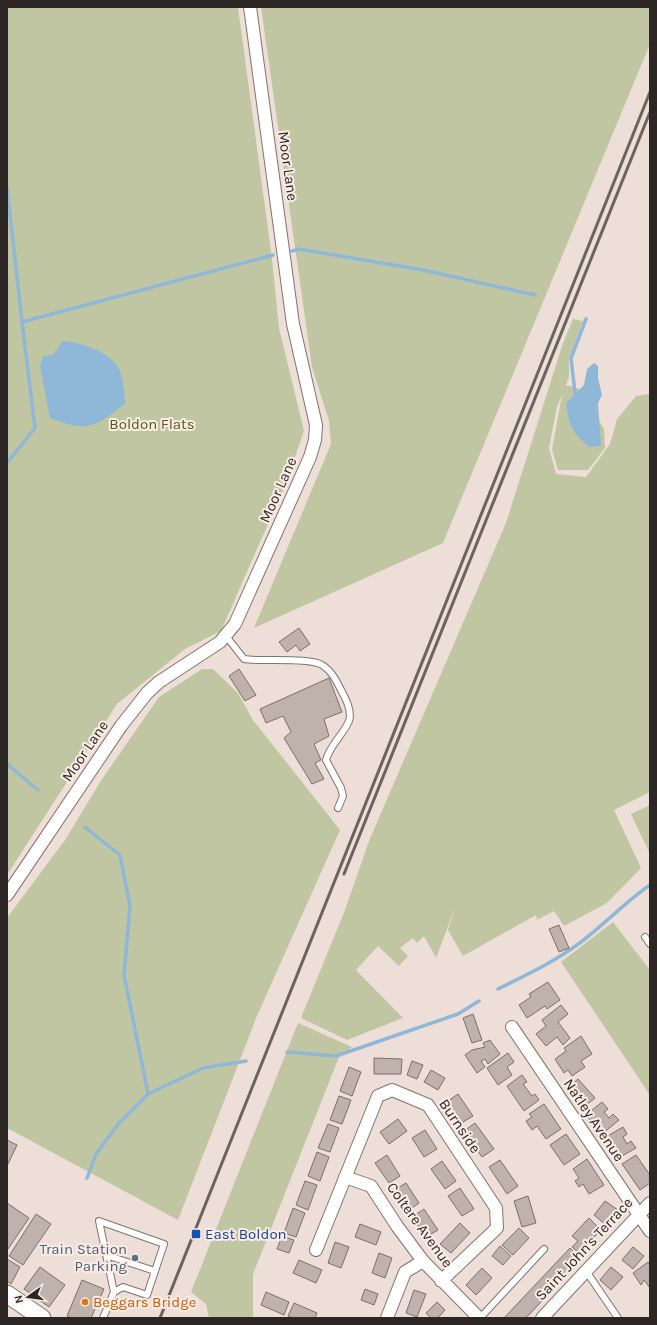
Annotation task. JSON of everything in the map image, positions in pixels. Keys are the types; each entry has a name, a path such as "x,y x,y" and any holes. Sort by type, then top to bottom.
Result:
{"main road":[{"path":"7,1294 42,1318"}],"street":[{"name":"Moor Lane","path":"7,895 121,726 147,693 159,682 226,636 235,624 310,457 315,440 316,425 293,324 250,7"},
{"name":"Natley Avenue","path":"512,1027 650,1231"},
{"name":"Burnside","path":"316,1250 378,1096 392,1090 428,1105 496,1208 497,1228 441,1281"},
{"name":"Coltere Avenue","path":"345,1177 371,1186 397,1226 423,1261 441,1281 480,1318"},
{"name":"Saint John's Terrace","path":"545,1317 650,1203"},
{"path":"387,1318 405,1272 423,1261"}],"lane":[{"path":"226,636 244,659 265,662 314,662 322,665 331,672 343,694 350,714 348,721 328,751 326,760 342,792 343,796 338,808"},
{"path":"645,937 650,944"},
{"path":"103,1318 114,1292 99,1220 164,1244 147,1295 123,1288 114,1292"},
{"path":"480,1318 544,1249"},
{"path":"106,1255 155,1271"},
{"path":"586,1271 618,1318"}],"green space":[{"name":"Boldon Flats","path":"7,7 238,7 272,259 279,328 304,431 286,483 221,631 185,649 117,704 7,875"},
{"path":"261,7 650,7 650,44 443,543 254,628 331,444 329,421 312,367"},
{"path":"573,319 583,321 569,358 569,377 566,385 580,389 604,429 605,448 588,470 558,470 552,449 562,395 557,407 549,448 556,474 586,477 610,444 617,419 636,396 650,394 650,792 614,810 641,868 607,903 564,926 554,911 537,920 536,915 463,956 448,930 455,908 436,958 424,936 417,943 413,938 400,948 408,956 399,966 378,946 356,970 403,1018 347,1040 301,1018 345,910 369,841 506,523 562,346"},
{"path":"202,669 213,669 238,693 253,720 340,830 257,1016 178,1220 7,1128 7,918 65,840 102,779 159,697"},
{"path":"650,805 650,854 631,814"},
{"path":"613,922 650,970 650,1095 561,962"},
{"path":"298,1023 352,1047 339,1057 253,1274 253,1318 209,1318 206,1304 191,1292"}],"water":[{"path":"63,341 93,348 113,361 120,371 125,404 106,418 90,425 73,425 50,418 40,366 43,356 53,355"},
{"path":"594,363 598,366 598,378 602,395 598,403 601,446 589,447 572,428 568,417 566,403 584,385 587,369"}],"building":[{"path":"299,628 310,644 300,651 296,645 287,652 279,642"},
{"path":"239,669 256,695 245,701 229,676"},
{"path":"329,678 342,712 324,719 329,736 314,744 321,760 315,763 324,779 312,784 284,738 291,732 283,716 266,723 260,709"},
{"path":"559,925 569,948 559,952 549,929"},
{"path":"548,982 560,1000 547,1009 545,1006 527,1018 519,1005 531,997 529,994"},
{"path":"561,1005 568,1014 558,1022 570,1038 563,1045 557,1037 546,1046 536,1034 546,1026 542,1020"},
{"path":"473,1014 482,1040 472,1043 463,1018"},
{"path":"581,1036 592,1054 581,1061 585,1067 572,1076 568,1070 564,1073 555,1059 566,1051 564,1048"},
{"path":"490,1040 500,1054 488,1064 485,1059 481,1061 485,1067 477,1073 465,1055 472,1050 485,1047 483,1043"},
{"path":"508,1053 514,1062 507,1067 512,1075 498,1085 487,1068"},
{"path":"374,1058 402,1059 401,1074 374,1074"},
{"path":"412,1061 423,1065 417,1079 407,1075"},
{"path":"349,1067 361,1072 352,1096 340,1091"},
{"path":"431,1070 445,1078 438,1090 424,1082"},
{"path":"522,1075 527,1082 523,1084 532,1096 535,1094 539,1100 524,1111 507,1086"},
{"path":"578,1079 595,1098 585,1106 569,1087"},
{"path":"458,1094 473,1116 460,1124 445,1103"},
{"path":"339,1096 351,1100 342,1124 330,1120"},
{"path":"602,1102 608,1109 604,1112 609,1118 613,1114 619,1120 602,1134 586,1115"},
{"path":"544,1104 561,1129 546,1139 537,1126 532,1130 526,1121 532,1117 529,1114"},
{"path":"398,1119 407,1131 389,1144 380,1132"},
{"path":"475,1123 494,1149 482,1157 464,1131"},
{"path":"328,1124 339,1128 330,1152 318,1148"},
{"path":"623,1127 627,1134 623,1137 627,1144 631,1141 636,1148 617,1159 604,1138"},
{"path":"425,1130 437,1149 424,1157 412,1138"},
{"path":"566,1134 580,1154 564,1165 550,1145"},
{"path":"7,1140 17,1145 7,1166"},
{"path":"317,1152 329,1157 320,1181 308,1176"},
{"path":"387,1155 400,1176 389,1183 375,1163"},
{"path":"636,1155 650,1175 650,1183 640,1190 622,1164"},
{"path":"587,1159 604,1185 589,1194 583,1184 579,1187 575,1181 579,1178 573,1169"},
{"path":"500,1160 518,1186 507,1194 489,1167"},
{"path":"442,1161 456,1181 445,1189 431,1169"},
{"path":"305,1181 317,1185 308,1210 296,1205"},
{"path":"406,1183 419,1203 408,1211 394,1190"},
{"path":"460,1188 474,1209 462,1216 448,1196"},
{"path":"528,1196 536,1223 522,1227 514,1201"},
{"path":"605,1201 618,1210 606,1225 594,1215"},
{"path":"7,1203 29,1218 8,1249 7,1248"},
{"path":"293,1208 305,1213 296,1237 284,1233"},
{"path":"424,1209 438,1230 426,1237 412,1217"},
{"path":"36,1214 51,1224 23,1265 9,1256"},
{"path":"589,1218 601,1230 579,1253 572,1247 578,1241 572,1236"},
{"path":"460,1223 470,1233 451,1253 440,1244"},
{"path":"360,1224 381,1232 376,1245 355,1237"},
{"path":"519,1228 529,1238 513,1255 502,1245"},
{"path":"282,1236 294,1240 289,1253 277,1249"},
{"path":"335,1242 349,1247 341,1268 328,1263"},
{"path":"500,1246 511,1256 503,1265 492,1256"},
{"path":"633,1247 644,1256 633,1269 622,1260"},
{"path":"570,1248 581,1259 526,1318 504,1318"},
{"path":"379,1253 392,1258 385,1278 372,1273"},
{"path":"7,1259 20,1267 11,1284 7,1281"},
{"path":"299,1260 322,1270 316,1283 293,1273"},
{"path":"648,1262 650,1265 650,1288 644,1280 641,1285 633,1273"},
{"path":"40,1267 65,1285 49,1307 24,1289"},
{"path":"611,1267 623,1277 611,1290 600,1280"},
{"path":"482,1268 492,1278 476,1295 466,1285"},
{"name":"Beggars Bridge","path":"82,1280 104,1289 91,1318 72,1318 67,1316"},
{"path":"365,1289 378,1294 374,1305 361,1300"},
{"path":"414,1290 426,1294 417,1317 406,1313"},
{"path":"266,1292 289,1302 284,1315 261,1305"},
{"path":"437,1302 445,1310 438,1318 431,1318 426,1313"},
{"path":"294,1303 317,1313 315,1318 293,1318 288,1316"}],"waterway":[{"path":"7,187 22,322"},
{"path":"292,251 299,249 423,270 535,295"},
{"path":"7,463 35,428 22,322 273,255"},
{"path":"575,393 571,358 586,319"},
{"path":"7,764 38,790"},
{"path":"85,827 120,855 130,906 124,975 148,1094"},
{"path":"498,989 541,967 571,949 650,885"},
{"path":"287,1052 336,1056 458,1014 479,1001"},
{"path":"87,1178 96,1154 119,1123 148,1094 203,1068 246,1061"}],"railway":[{"path":"160,1318 650,92"},
{"path":"344,874 650,112"}],"place":[{"name":"East Boldon","path":"196,1234"},
{"name":"Train Station Parking","path":"135,1258"},
{"name":"Beggars Bridge","path":"85,1302"}]}
